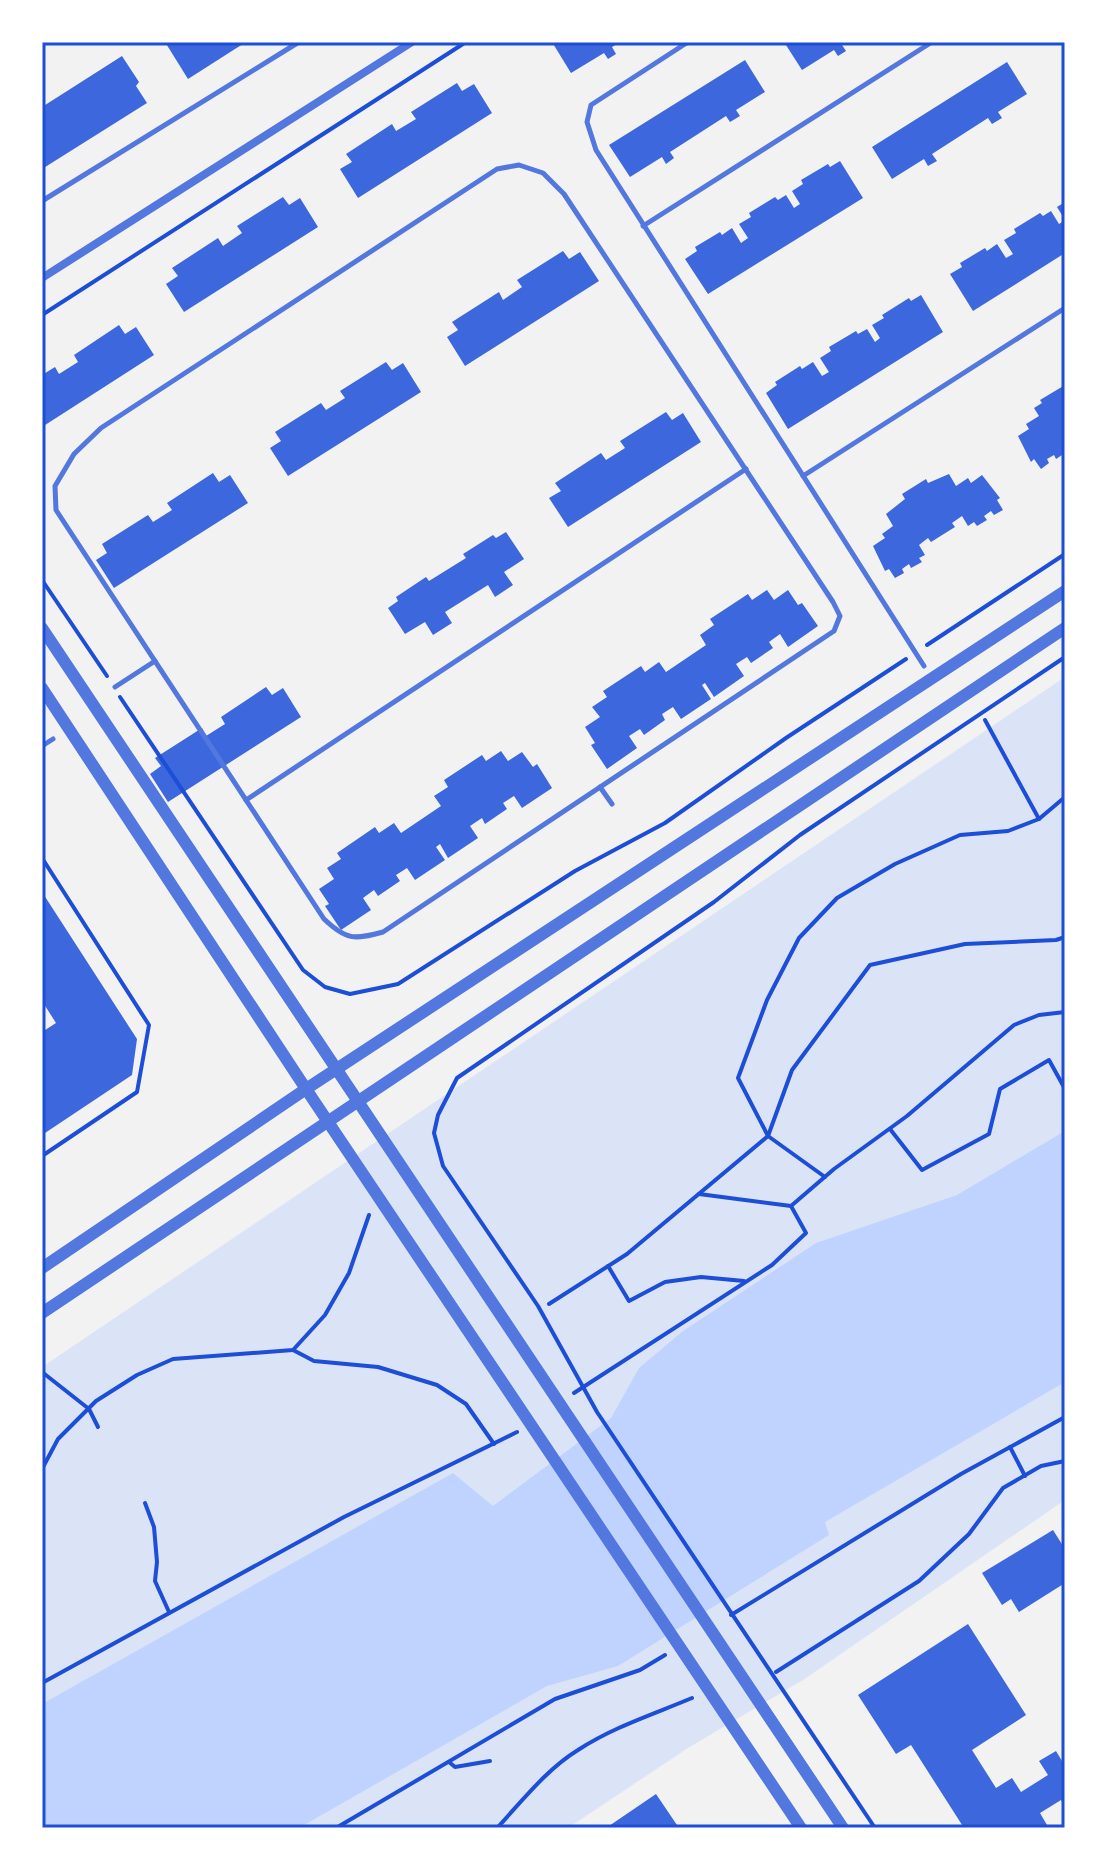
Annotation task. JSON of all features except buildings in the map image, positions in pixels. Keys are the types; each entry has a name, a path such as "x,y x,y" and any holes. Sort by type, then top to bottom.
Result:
{"street":[{"path":"42,278 412,42"},
{"path":"42,1268 306,1089 1065,591"},
{"path":"42,628 843,1828"},
{"path":"42,1313 1065,628"},
{"path":"42,688 306,1089 801,1828"}],"lane":[{"path":"42,201 299,42"},
{"path":"688,42 591,105 587,122 596,150 924,666"},
{"path":"643,226 932,42"},
{"path":"519,165 543,173 564,194 746,469 833,602 840,616 834,631 383,932 359,938 340,934 324,919 56,510 55,486 74,454 101,428 497,169 519,165"},
{"path":"803,476 1065,308"},
{"path":"246,800 746,469"},
{"path":"113,685 155,661"},
{"path":"42,746 53,739"},
{"path":"600,787 612,804"}],"path":[{"path":"42,315 466,42"},
{"path":"919,650 1065,554"},
{"path":"42,580 113,685"},
{"path":"875,1828 597,1412 538,1306 443,1166 434,1133 438,1115 457,1078 714,902 800,835 1065,657"},
{"path":"120,697 303,970 325,987 350,994 398,984 575,871 665,823 906,659"},
{"path":"985,720 1039,819"},
{"path":"825,1177 768,1136 738,1078 767,1000 799,938 837,898 895,864 960,835 1008,831 1039,819 1065,797"},
{"path":"42,858 149,1025 137,1092 42,1156"},
{"path":"549,1304 627,1254 768,1136 792,1070 870,965 965,944 1065,937"},
{"path":"698,1194 791,1206 890,1129 1014,1025 1039,1015 1065,1012"},
{"path":"890,1129 922,1170 989,1134 1000,1089 1049,1060 1065,1089"},
{"path":"563,1401 772,1265 806,1233 791,1206"},
{"path":"293,1350 325,1315 349,1273 369,1215"},
{"path":"608,1266 629,1301 665,1282 701,1277 746,1281"},
{"path":"42,1469 58,1439 89,1409 137,1375 173,1359 293,1350 314,1361 378,1367 437,1385 466,1404 494,1444"},
{"path":"42,1372 89,1409 98,1427"},
{"path":"42,1683 344,1517 525,1427"},
{"path":"1010,1447 1025,1476"},
{"path":"776,1672 919,1581 969,1534 1003,1488 1041,1466 1065,1461"},
{"path":"145,1503 154,1527 155,1581 169,1612"},
{"path":"497,1828 537,1785 576,1751 617,1729 692,1698"},
{"path":"449,1762 455,1767 490,1761"}],"shaded area":[{"path":"1065,677 1065,1500 803,1680 688,1748 568,1828 42,1828 42,1367"}],"water":[{"path":"1065,1131 1065,1382 825,1522 829,1535 618,1666 547,1686 299,1828 42,1828 42,1704 453,1473 493,1506 611,1418 639,1368 683,1331 816,1243 957,1195"}]}
